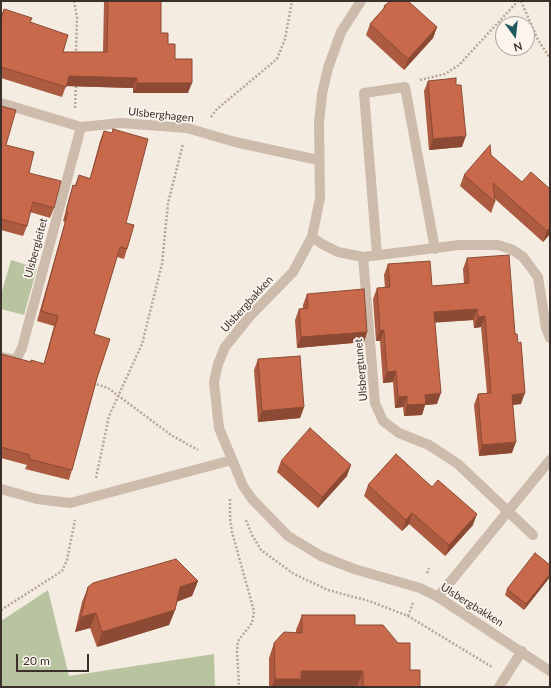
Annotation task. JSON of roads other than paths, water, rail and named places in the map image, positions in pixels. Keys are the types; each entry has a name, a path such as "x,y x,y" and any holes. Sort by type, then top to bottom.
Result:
{"street":[{"name":"Ulsbergbakken","path":"361,1 341,32 328,68 322,94 318,160 320,198 312,237 306,252 293,272 224,347 214,382 215,408 218,428 243,486 252,499 288,536 322,556 354,569 420,588 438,597 522,651 550,671"},
{"path":"377,255 364,93 406,87 435,249"},
{"name":"Ulsberghagen","path":"1,104 81,127 121,122 187,128 235,142 318,160"},
{"name":"Ulsbergleitet","path":"1,357 16,360 22,348 81,127"},
{"path":"312,237 338,252 363,257 459,246 498,245 511,249 523,257 538,277 546,328 550,338"},
{"name":"Ulsbergtunet","path":"363,257 375,403 383,421 399,432 429,445 458,464 533,535"},
{"path":"1,489 37,499 70,503 91,496 232,460"},
{"path":"438,597 550,460"},
{"path":"499,687 522,651"}]}
